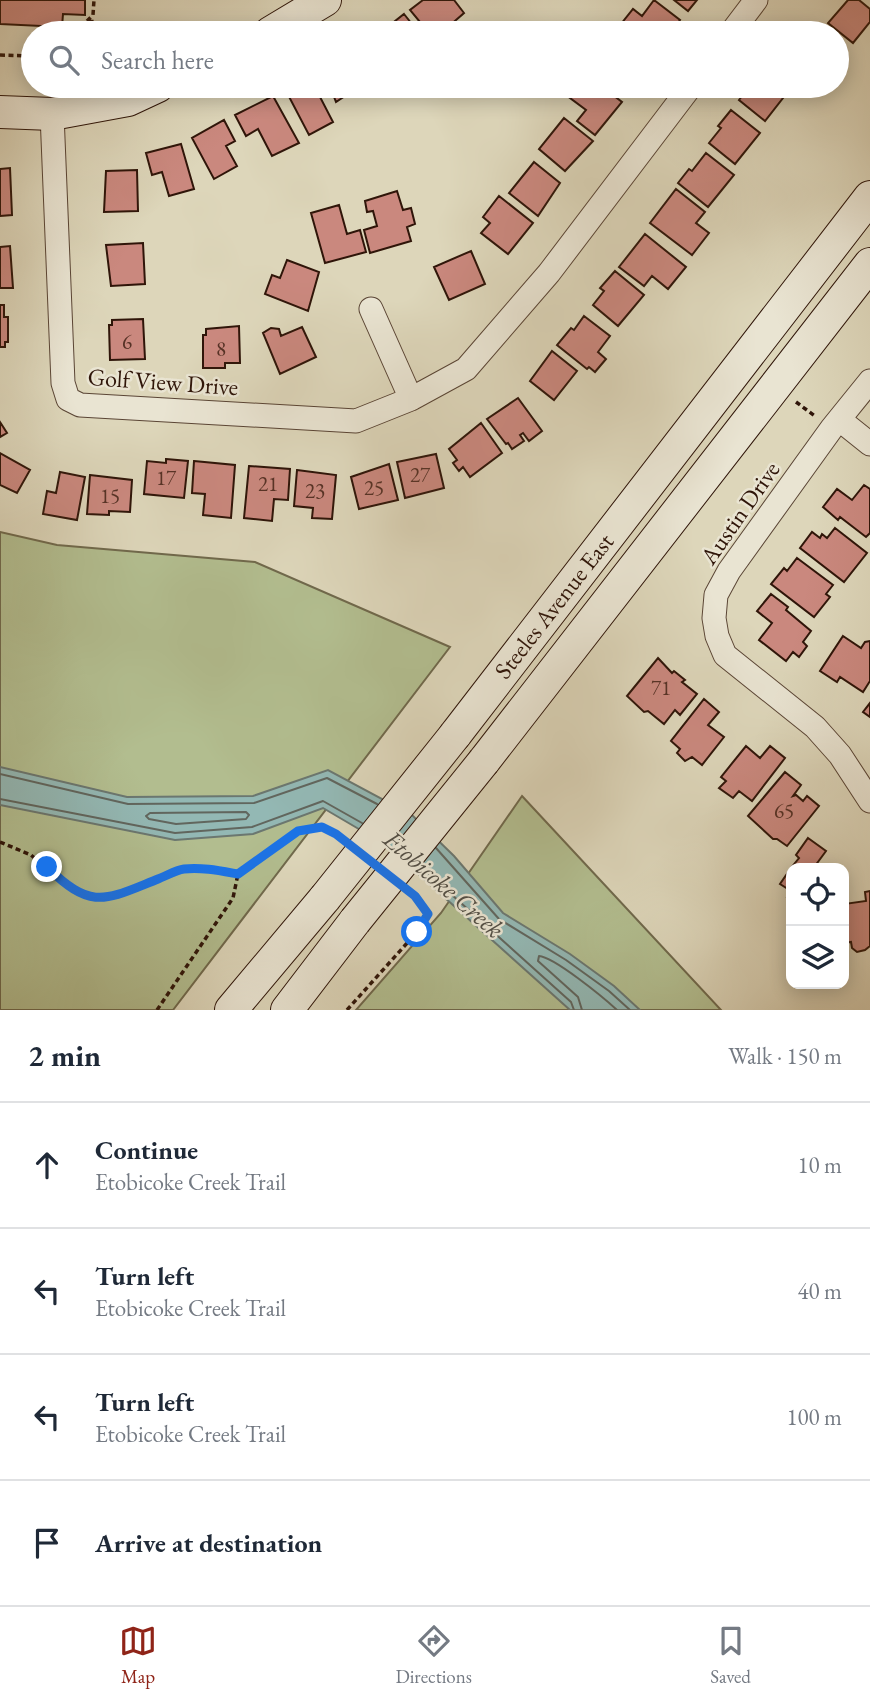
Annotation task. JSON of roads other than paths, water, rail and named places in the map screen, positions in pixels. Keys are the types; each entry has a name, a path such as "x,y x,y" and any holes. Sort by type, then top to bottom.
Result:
{"main road":[{"path":"290,21 325,0"},
{"path":"0,112 52,114 132,98"},
{"name":"Steeles Avenue East","path":"231,1010 325,898 455,735 870,197"},
{"name":"Steeles Avenue East","path":"287,1010 870,264"}],"street":[{"path":"740,21 756,0"},
{"name":"Golf View Drive","path":"52,114 63,383 68,399 80,405 356,421 411,398 466,369 549,273 682,98"},
{"path":"371,309 411,398"},
{"name":"Austin Drive","path":"870,381 729,571 716,594 714,618 717,636 725,655 815,727 854,774 870,801"},
{"path":"840,420 870,444"}],"water":[{"name":"Etobicoke Creek","path":"0,767 127,797 253,796 328,770 412,815 454,856 503,913 570,954 614,986 640,1010 570,1010 386,845 323,808 253,834 175,840 0,805"}]}
